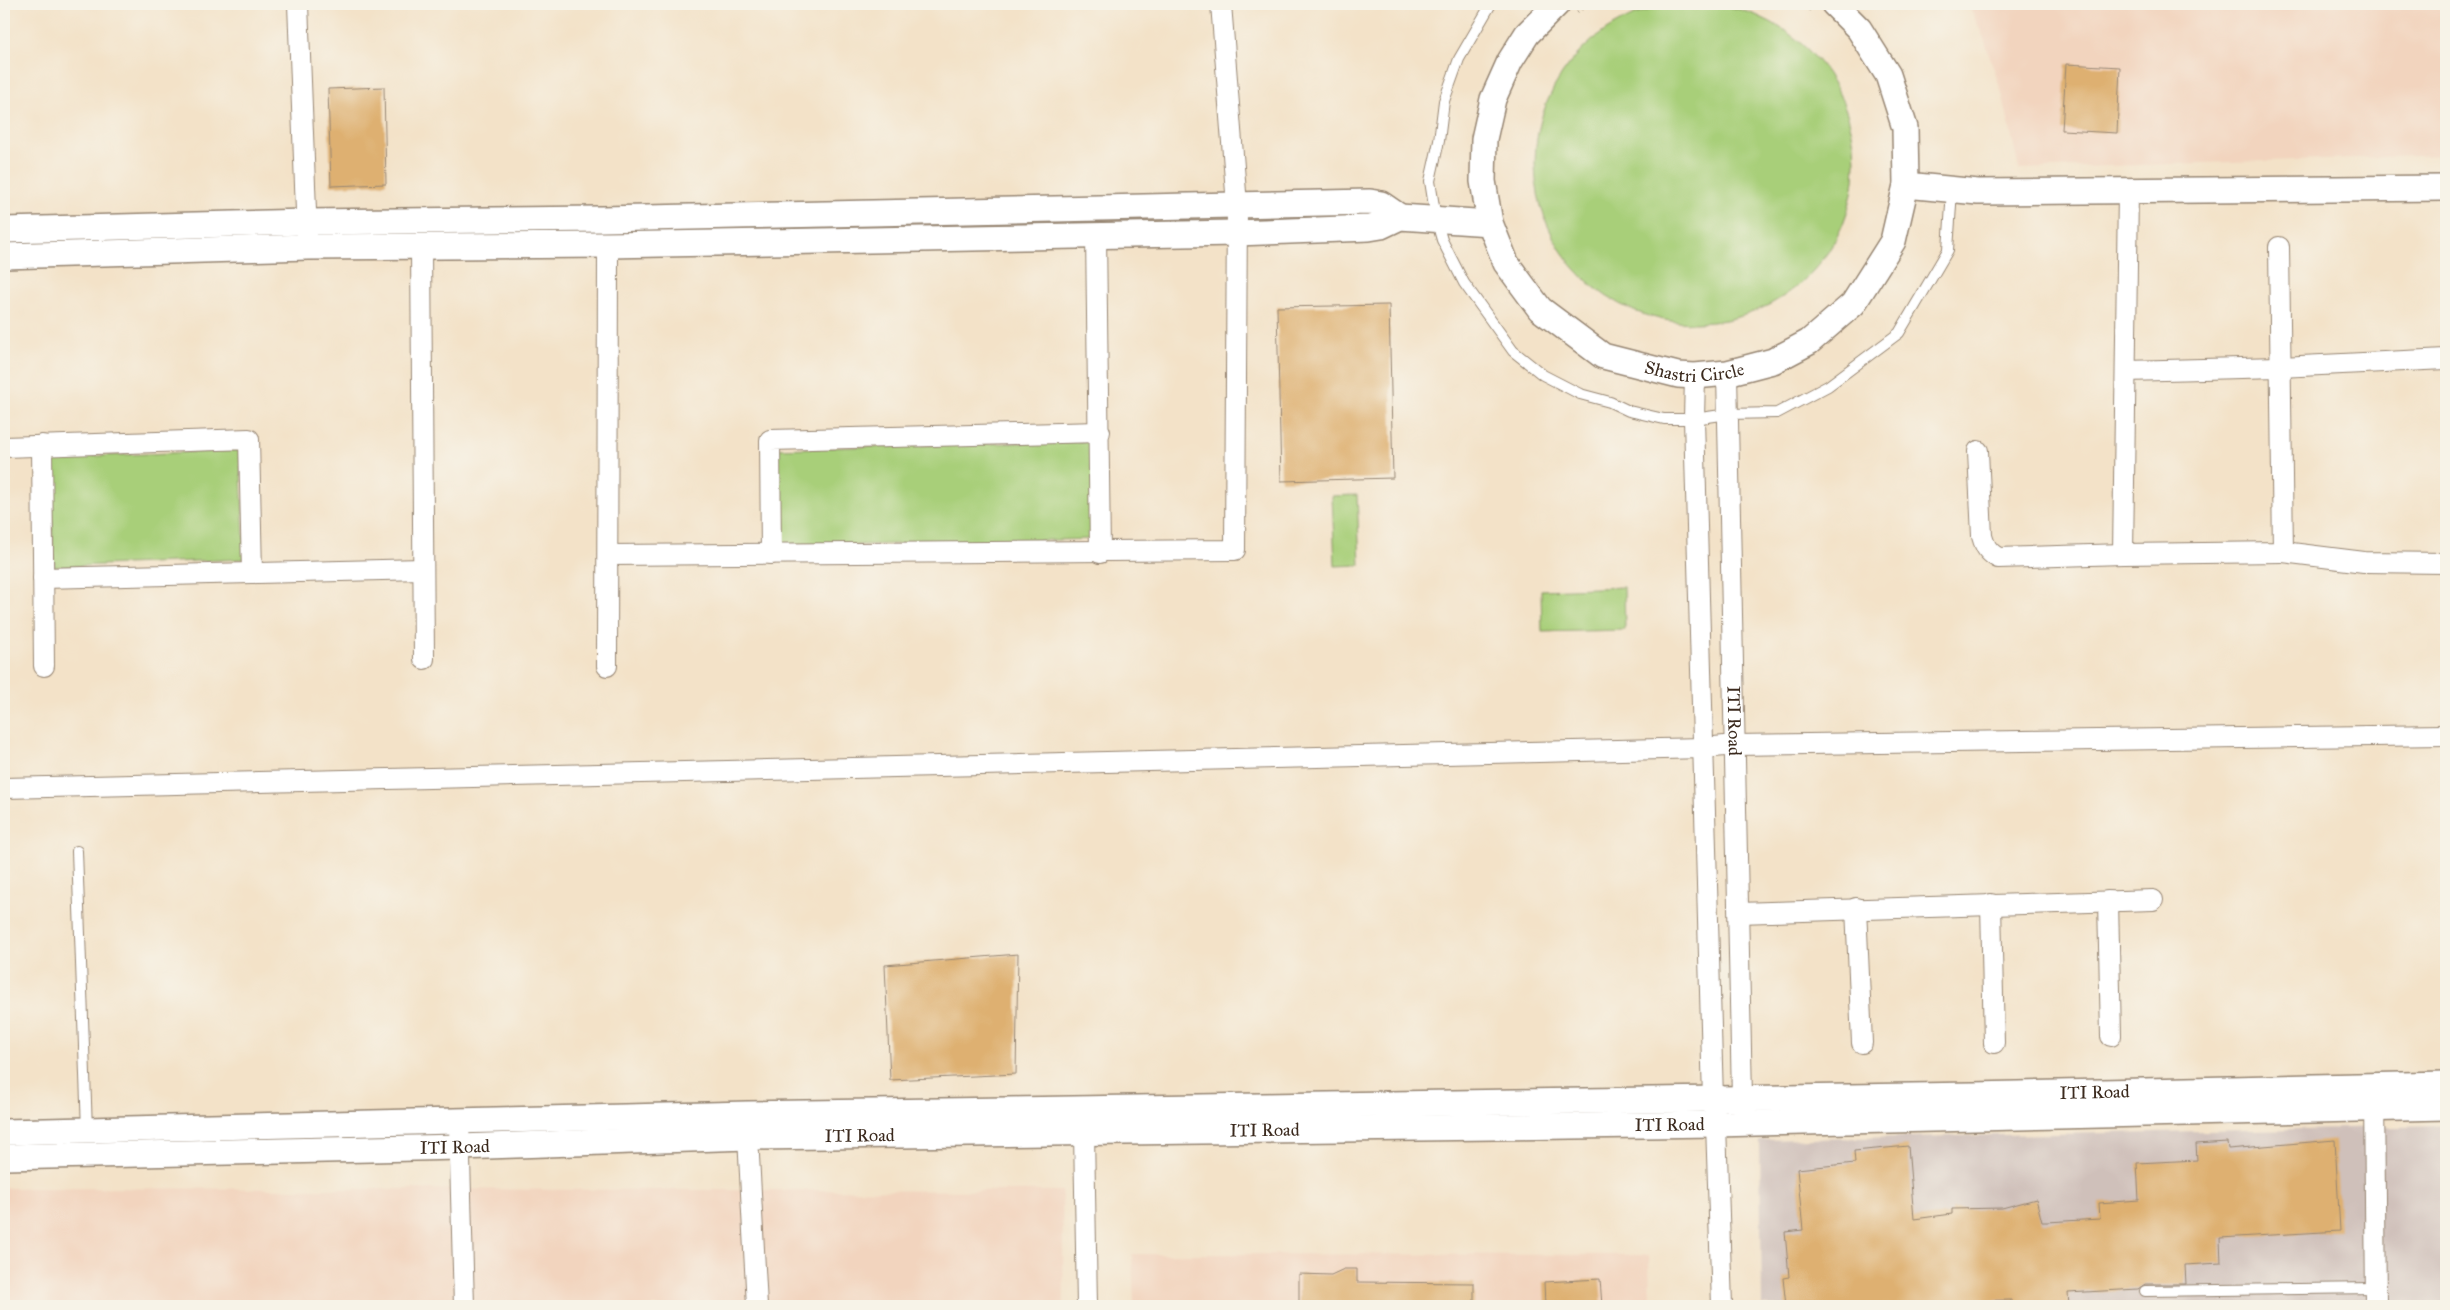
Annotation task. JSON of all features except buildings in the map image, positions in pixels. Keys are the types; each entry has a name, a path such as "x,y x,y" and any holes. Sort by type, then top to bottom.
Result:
{"street":[{"path":"298,4 308,247"},
{"path":"608,556 1236,550 1237,205 1221,4"},
{"name":"Shastri Circle","path":"1565,9 1527,34 1510,61 1493,99 1484,139 1483,173 1490,223 1506,263 1540,310 1603,356 1678,375 1695,376 1727,374 1773,361 1809,342 1854,304 1893,241 1906,185 1905,128 1888,75 1859,29 1827,10"},
{"path":"1906,185 1978,192 2446,188"},
{"path":"2123,554 2128,192"},
{"path":"4,230 306,222 602,219 1370,202 1381,204 1400,217"},
{"path":"4,256 308,247 608,245 1096,234 1236,233 1370,228 1382,226 1400,217 1490,223"},
{"path":"1096,234 1100,432 1100,552"},
{"path":"607,666 608,245"},
{"path":"421,247 424,659"},
{"path":"2279,247 2279,367 2283,552"},
{"path":"2126,371 2279,367 2446,359"},
{"name":"ITI Road","path":"1727,374 1742,1098"},
{"name":"ITI Road","path":"1695,376 1694,418 1713,1099"},
{"path":"771,554 770,440 1100,432"},
{"path":"4,447 249,439 252,573"},
{"path":"42,445 44,666"},
{"path":"1978,451 1982,536 1985,546 1990,553 1998,558 2283,552 2364,562 2446,563"},
{"path":"43,578 423,569"},
{"path":"4,788 1704,748 1735,745 2446,735"},
{"path":"1739,913 2153,900"},
{"path":"2108,901 2111,1036"},
{"path":"1991,904 1994,1043"},
{"path":"1856,908 1862,1043"},
{"name":"ITI Road","path":"4,1157 460,1147 748,1138 1716,1124 2374,1097 2446,1084"},
{"path":"2376,1297 2374,1097 2446,1107"},
{"name":"ITI Road","path":"4,1132 758,1114 1742,1098 2374,1097"},
{"path":"1713,1099 1716,1124 1722,1306"},
{"path":"459,1122 464,1306"},
{"path":"1084,1133 1087,1306"},
{"path":"748,1138 757,1306"}],"lane":[{"path":"1491,4 1459,59 1444,100 1440,141 1430,181 1436,219 1442,240 1464,284 1513,351 1543,375 1580,394 1610,402 1629,411 1664,419 1728,414 1777,413 1828,386 1899,333 1948,250 1952,190"},
{"path":"77,851 87,1130"},
{"path":"2145,1291 2376,1297"}],"path":[{"path":"1565,9 1589,4"},
{"path":"1801,4 1827,10"}],"shaded area":[{"path":"1968,4 2446,4 2446,155 2019,169 2002,93 1983,36"},
{"path":"2446,1126 2446,1306 1762,1306 1760,1140"},
{"path":"4,1188 1062,1191 1064,1306 4,1306"},
{"path":"1132,1254 1649,1255 1650,1306 1134,1306"}],"green space":[{"path":"1695,3 1726,6 1756,15 1784,30 1808,50 1828,74 1843,102 1852,132 1855,163 1852,194 1843,224 1828,252 1808,276 1784,296 1756,311 1726,320 1695,323 1664,320 1634,311 1606,296 1582,276 1562,252 1547,224 1538,194 1535,163 1538,132 1547,102 1562,74 1582,50 1606,30 1634,15 1664,6"},
{"path":"1092,441 1094,539 777,547 775,449"},
{"path":"240,450 245,559 54,567 50,458"},
{"path":"1357,495 1360,565 1335,566 1332,496"},
{"path":"1624,587 1625,630 1542,632 1541,590"}]}
